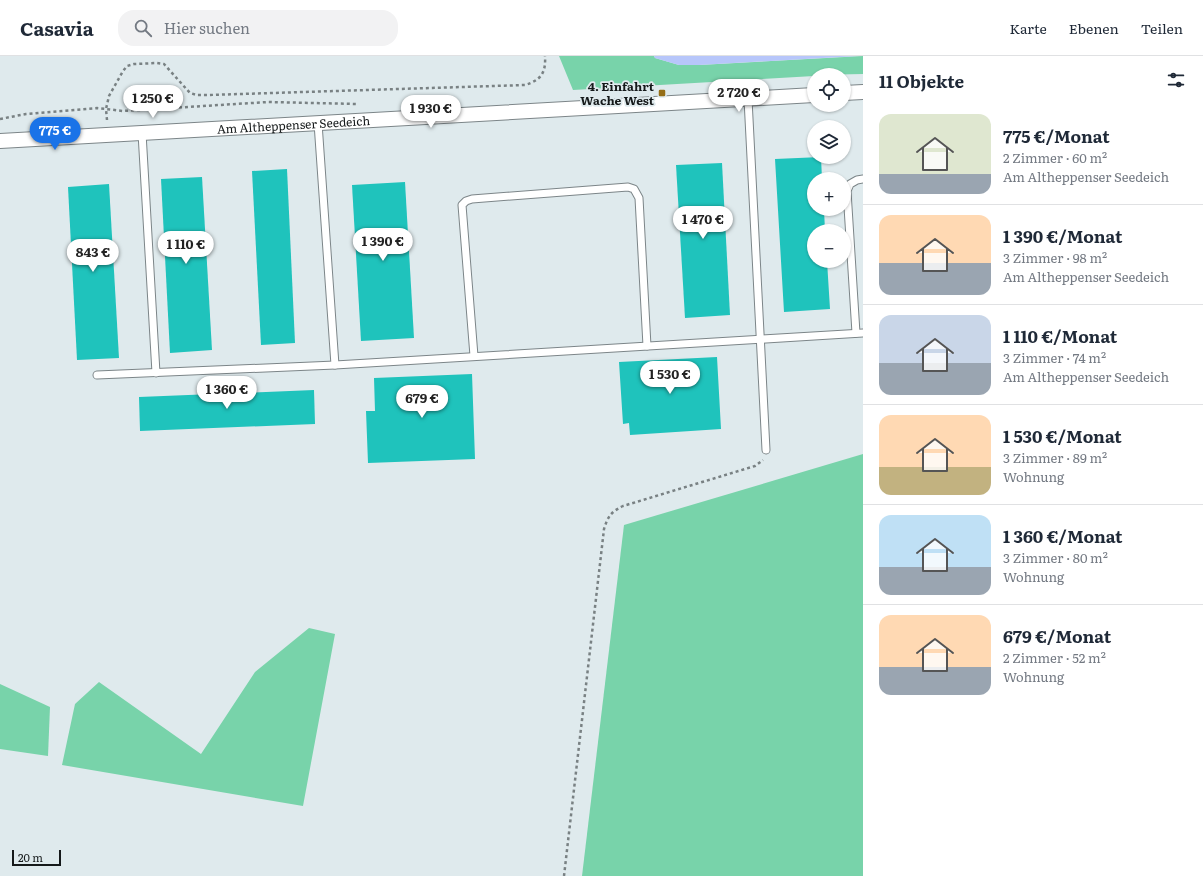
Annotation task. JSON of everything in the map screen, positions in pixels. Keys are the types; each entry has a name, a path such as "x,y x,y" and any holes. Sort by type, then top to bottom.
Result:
{"street":[{"path":"851,93 863,92"},
{"name":"Am Altheppenser Seedeich","path":"0,141 807,95"}],"lane":[{"path":"748,99 766,450"},
{"path":"318,122 335,365"},
{"path":"142,133 156,372"},
{"path":"97,375 335,365 859,333 848,191 850,184 857,180 863,179"},
{"path":"474,356 462,206 466,201 472,199 628,187 634,189 638,198 647,346"}],"path":[{"path":"108,135 106,109 109,96 122,71 127,66 134,64 164,64 190,93 209,95 525,85 536,80 544,72 545,56"},
{"path":"0,119 26,114 97,108 123,112 268,102 360,104"},
{"path":"564,876 604,529 607,520 613,510 622,506 755,466 764,460 766,450"}],"green space":[{"path":"559,56 654,56 655,58 679,65 699,65 863,56 863,74 851,74 851,68 807,68 807,76 573,90"},
{"path":"863,454 863,876 582,876 624,525"},
{"path":"309,628 335,634 303,806 62,765 75,704 99,682 201,754 255,672"},
{"path":"0,684 50,707 48,756 0,749"}],"water":[{"path":"654,56 857,56 679,65 655,58"}],"building":[{"path":"807,158 807,164 821,164 822,172 807,172 807,216 824,216 825,224 807,224 807,268 827,268 830,309 784,312 775,159"},
{"path":"722,163 730,315 685,318 676,165"},
{"path":"287,169 295,343 261,345 252,171"},
{"path":"202,177 212,350 170,353 161,179"},
{"path":"405,182 414,338 361,341 352,185"},
{"path":"109,184 119,358 77,360 68,187"},
{"path":"717,357 721,429 630,435 629,423 623,424 619,362"},
{"path":"472,374 475,459 368,463 366,411 375,411 374,378"},
{"path":"314,390 315,424 140,431 139,397"}],"place":[{"name":"4. Einfahrt Wache West","path":"662,93"}]}
